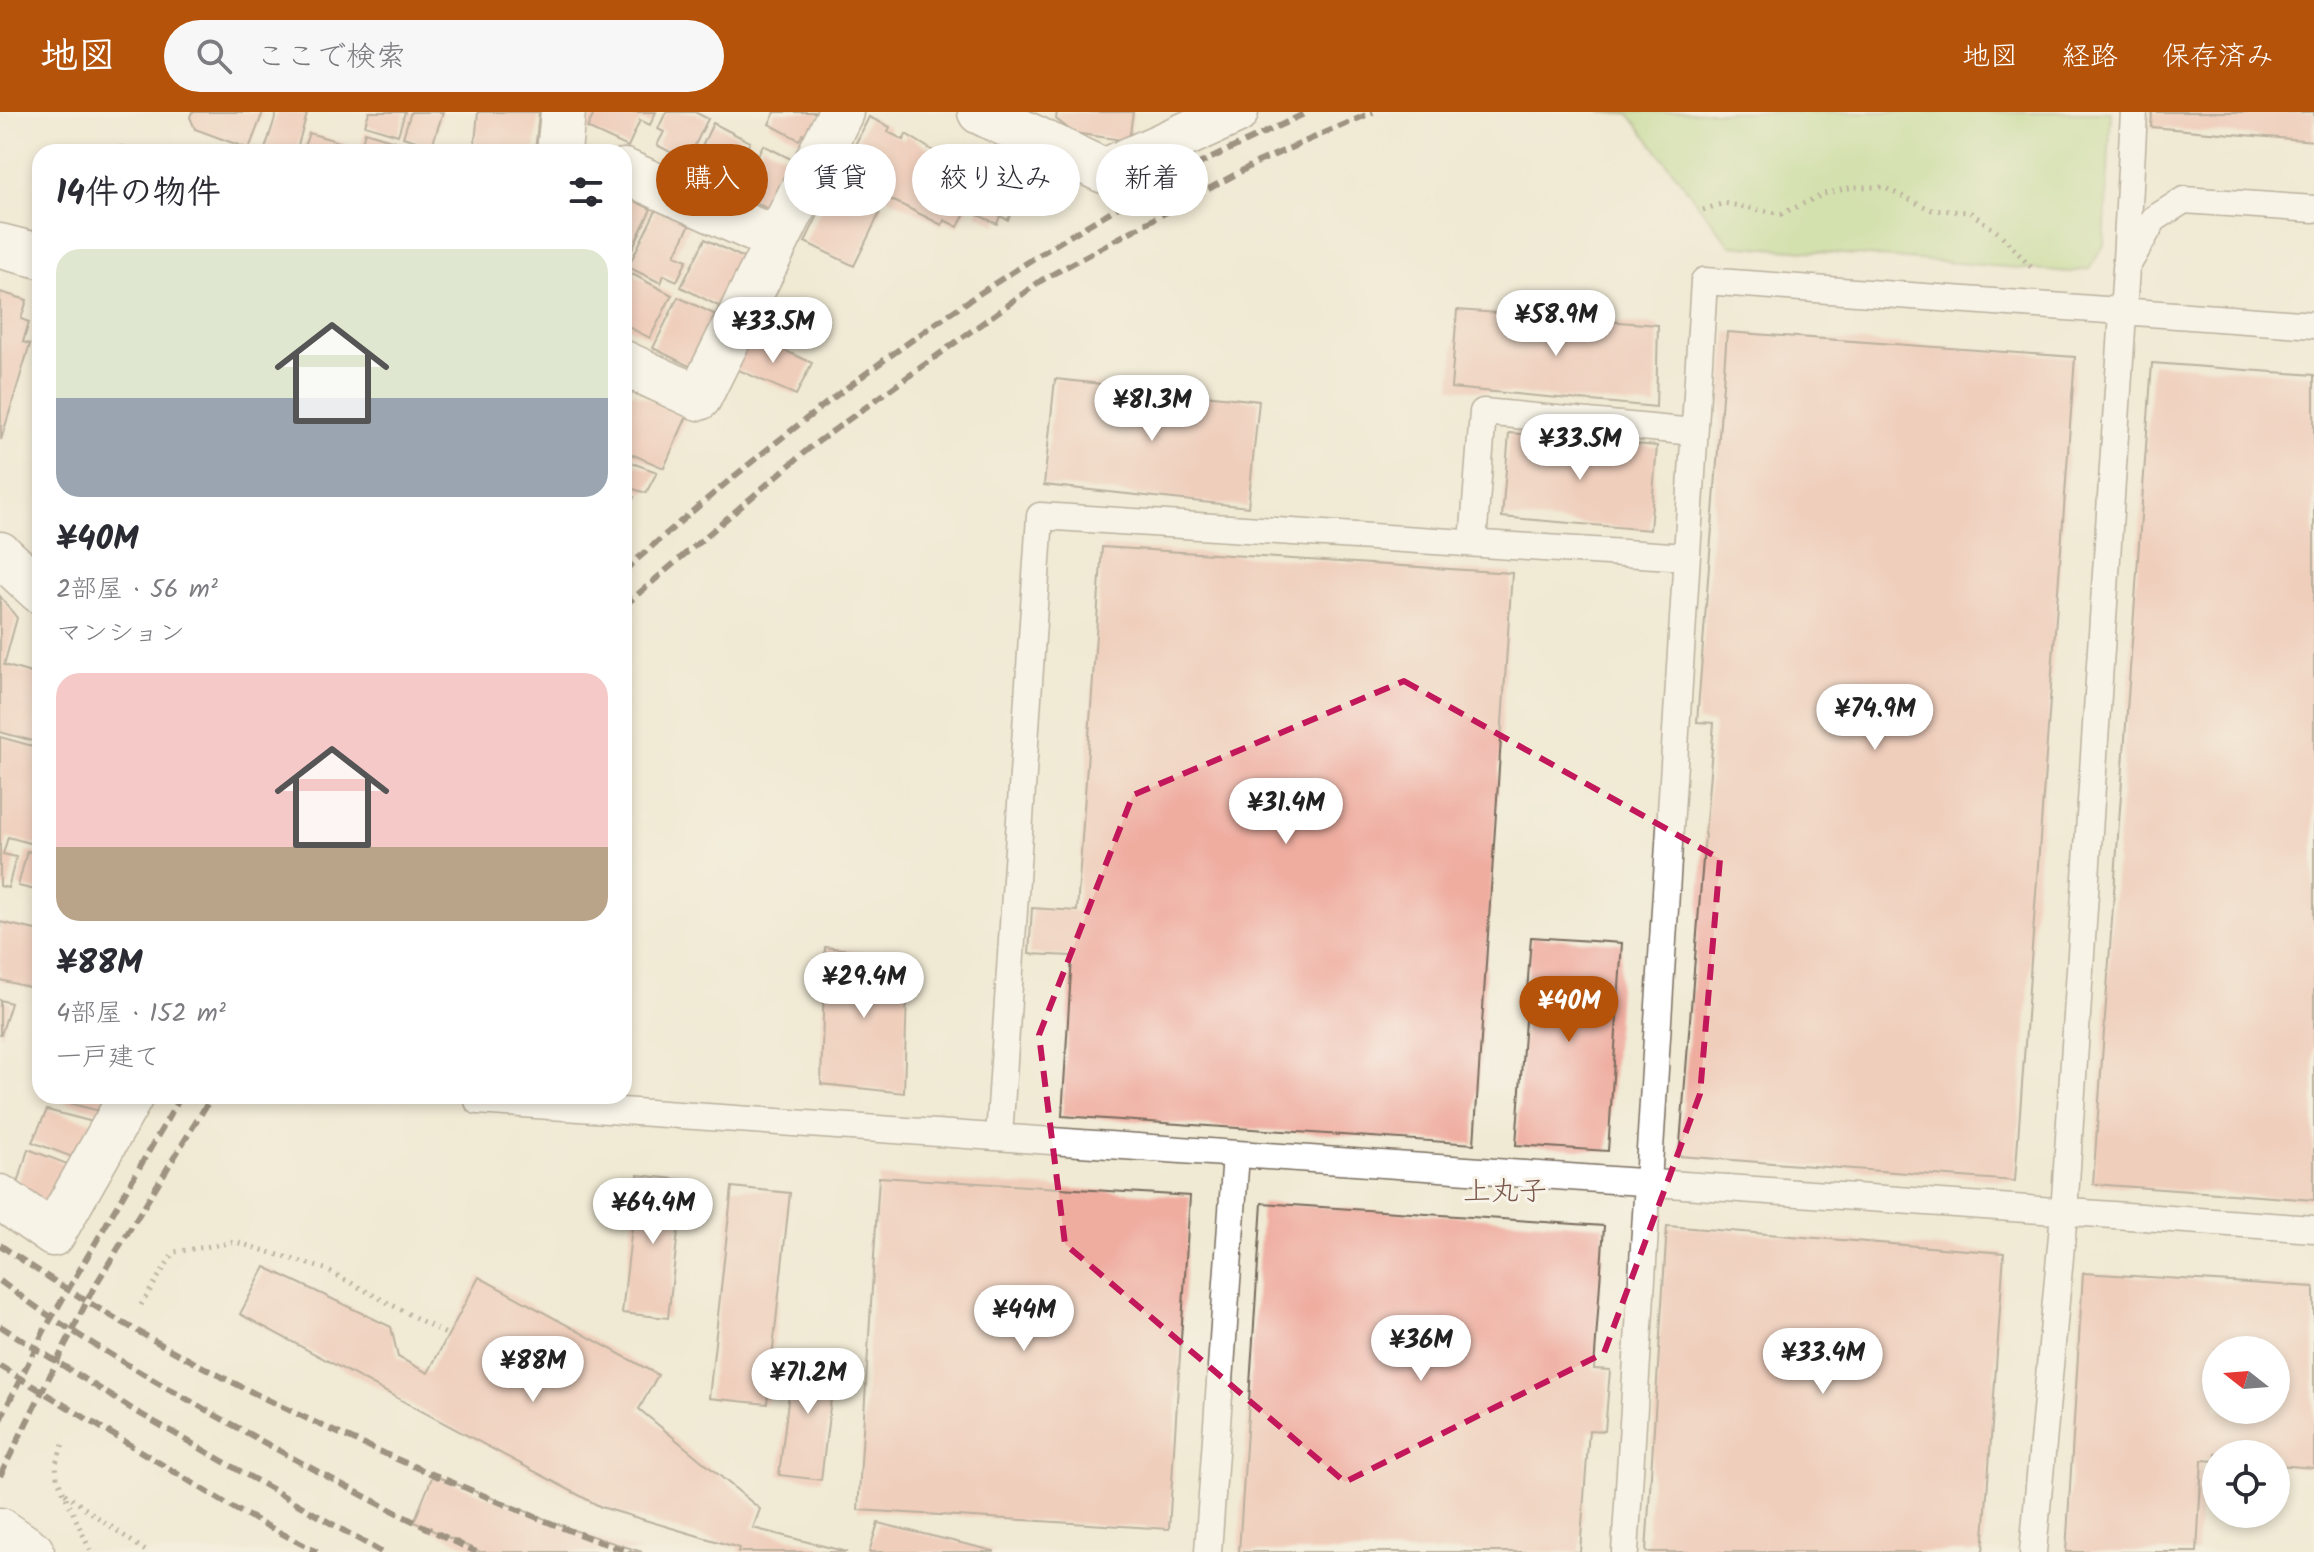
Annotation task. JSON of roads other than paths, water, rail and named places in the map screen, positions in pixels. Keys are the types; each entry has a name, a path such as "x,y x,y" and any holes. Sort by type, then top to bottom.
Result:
{"street":[{"path":"632,367 699,398 841,112"},
{"path":"980,112 1104,171 1151,132 1236,112"},
{"path":"632,175 777,240"},
{"path":"0,246 32,254"},
{"path":"0,554 32,584"},
{"path":"0,1197 53,1234 126,1104"},
{"path":"0,1530 32,1552"}],"lane":[{"path":"2033,1552 2064,1213 2124,311 2134,112"},
{"path":"2126,268 2154,219 2184,200 2314,209"},
{"path":"1625,1552 1704,281 2314,325"},
{"path":"1473,543 1483,412 1694,432"},
{"path":"999,1137 1040,516 1687,557"},
{"path":"521,1104 2314,1229"},
{"path":"1208,1552 1236,1154"}],"railway":[{"path":"632,564 804,421 996,283 1151,189 1308,112"},
{"path":"632,599 812,446 1042,280 1258,162 1373,112"},
{"path":"0,1420 44,1331 176,1104"},
{"path":"0,1476 93,1289 207,1104"},
{"path":"0,1245 111,1316 286,1408 405,1463 630,1552"},
{"path":"0,1281 75,1333 206,1410 476,1552"},
{"path":"0,1326 132,1409 381,1552"},
{"path":"0,1366 237,1510 317,1552"}],"district":[{"name":"上丸子","path":"1505,1190"}]}
